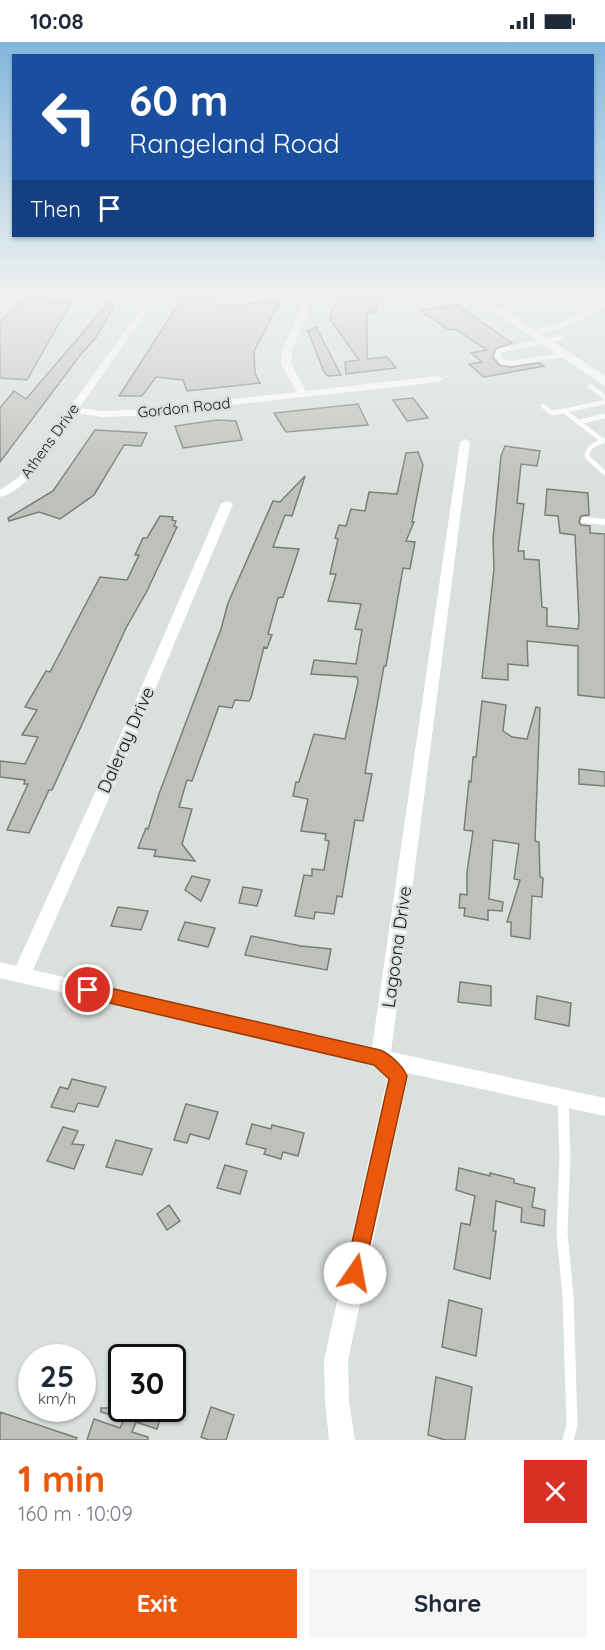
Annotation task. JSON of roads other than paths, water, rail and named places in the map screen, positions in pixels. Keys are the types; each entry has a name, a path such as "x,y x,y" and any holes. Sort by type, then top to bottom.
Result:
{"main road":[{"path":"570,359 605,382"}],"street":[{"name":"Athens Drive","path":"0,494 11,489 23,479 109,359"},
{"path":"286,359 286,364 303,394"},
{"name":"Gordon Road","path":"72,410 103,414 133,413 438,379"},
{"name":"Lagoona Drive","path":"380,1058 465,442"},
{"name":"Daleray Drive","path":"21,975 112,773 227,504"},
{"path":"0,970 380,1058 605,1107"},
{"path":"342,1440 337,1401 336,1360 398,1076 380,1058"}],"lane":[{"path":"500,359 511,363 536,359"},
{"path":"590,386 605,397"},
{"path":"543,406 552,413 603,404"},
{"path":"564,411 604,440 591,446 587,451 587,457 605,473"},
{"path":"579,422 605,416"},
{"path":"584,520 605,522"},
{"path":"563,1099 565,1158 562,1233 568,1296 572,1413 568,1440"}]}
